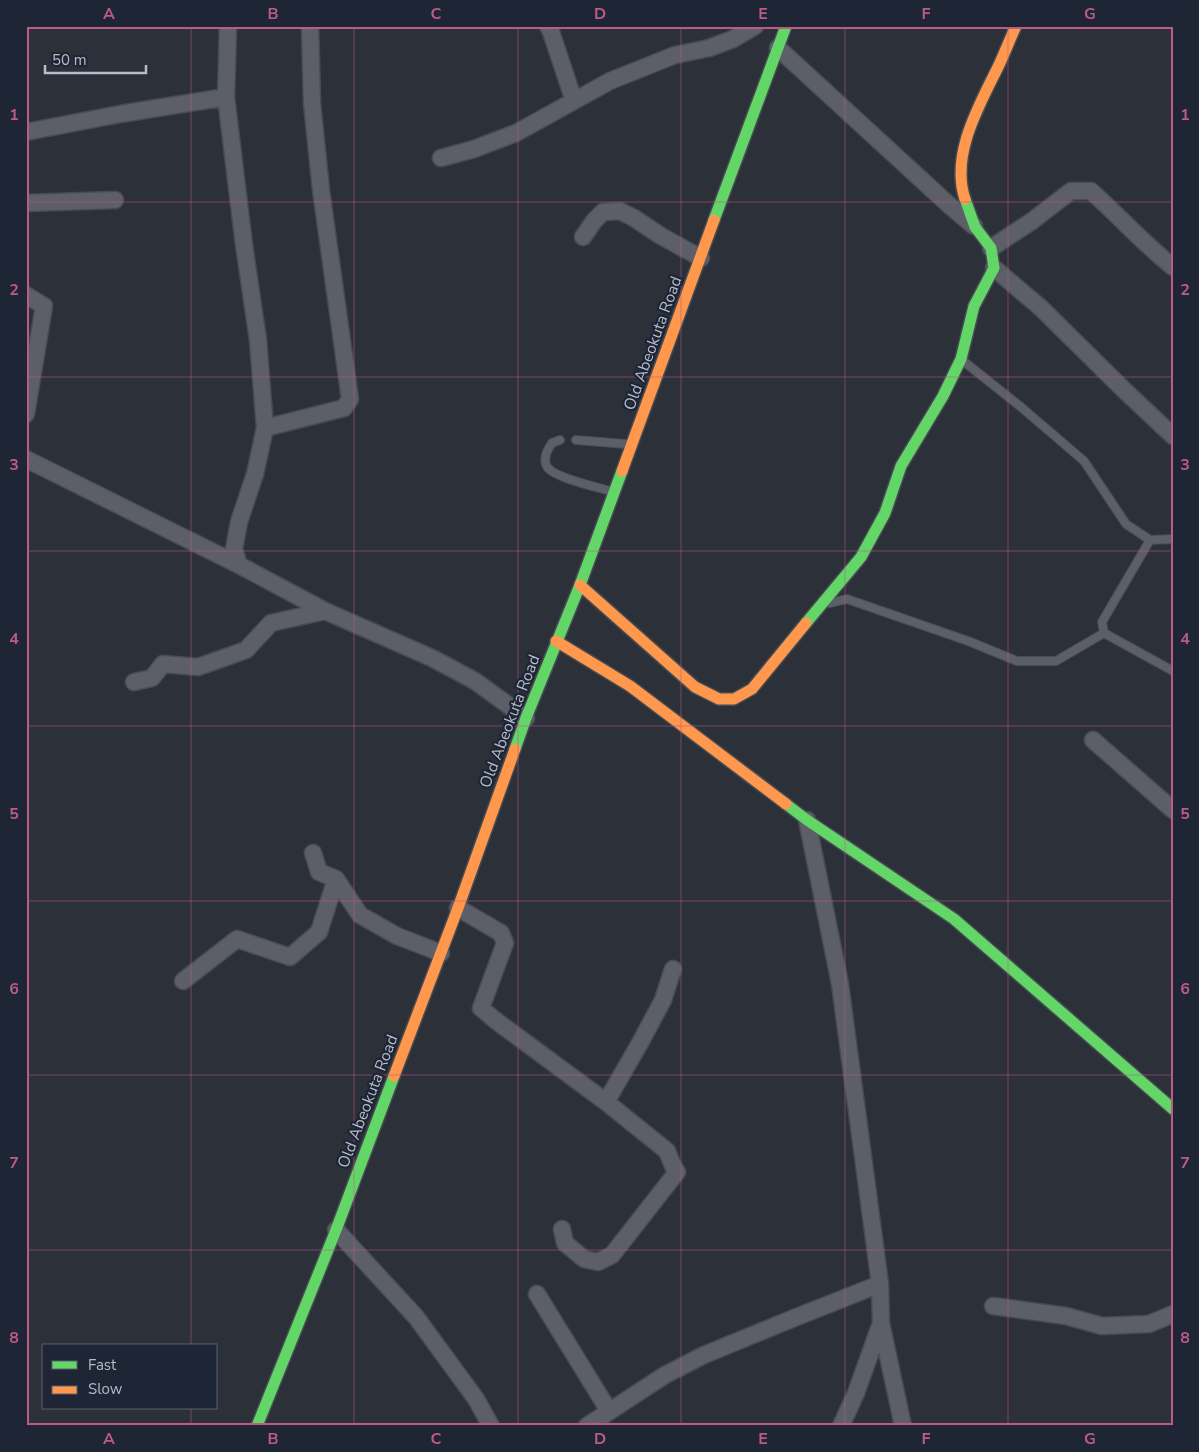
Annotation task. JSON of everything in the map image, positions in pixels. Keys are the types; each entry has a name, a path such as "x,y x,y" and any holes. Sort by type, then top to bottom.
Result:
{"main road":[{"name":"Old Abeokuta Road","path":"257,1426 336,1230 441,954 526,718 580,584 786,26"},
{"path":"580,584 695,687 720,699 734,699 752,688 861,557 885,513 900,466 943,396 961,359 974,306 994,268 990,248 975,227 961,186 963,151 978,106 1016,26"},
{"path":"556,641 630,686 806,820 954,919 1173,1110"}],"street":[{"path":"229,26 226,97 244,246 258,340 265,428 255,474 239,522 234,549 239,565"},
{"path":"265,428 344,408 350,399 321,190 312,102 310,26"},
{"path":"548,26 552,32 574,100"},
{"path":"441,158 474,149 516,133 610,81 676,55 709,48 733,39 755,26"},
{"path":"778,48 975,227"},
{"path":"26,132 226,97"},
{"path":"990,248 1071,191 1091,191 1151,249 1173,267"},
{"path":"26,203 114,200"},
{"path":"583,237 603,212 620,211 700,258"},
{"path":"994,268 1041,308 1173,436"},
{"path":"26,295 44,306 26,414"},
{"path":"26,459 239,565 325,611 432,658 475,681 526,718"},
{"path":"134,682 152,678 163,664 198,667 246,650 271,624 325,611"},
{"path":"1093,740 1173,810"},
{"path":"806,820 840,984 880,1284 880,1322 903,1426"},
{"path":"313,853 319,872 336,879 360,915 397,936 441,954"},
{"path":"183,980 237,939 290,957 319,932 336,879"},
{"path":"458,908 501,933 505,943 481,1008 606,1102 667,1151 673,1166 678,1172 612,1255 598,1262 584,1259 565,1243 562,1229"},
{"path":"606,1102 663,1000 673,969"},
{"path":"336,1230 416,1317 476,1399 491,1426"},
{"path":"537,1294 600,1420 665,1375 704,1355 880,1284"},
{"path":"993,1306 1066,1316 1102,1326 1149,1324 1173,1314"},
{"path":"841,1426 856,1393 880,1322"}],"lane":[{"path":"961,359 1022,407 1084,460 1126,524 1150,540 1173,538"},
{"path":"560,440 552,443 547,451 545,460 548,468 557,475 614,492"},
{"path":"576,440 632,445"},
{"path":"1104,633 1102,622 1150,540"},
{"path":"822,606 847,599 968,641 1018,661 1056,661 1104,633"},
{"path":"1104,633 1173,671"}],"traffic: fast":[{"path":"714,220 786,26"},
{"path":"806,623 861,557 885,513 901,466 943,396 961,359 974,306 994,268 991,248 975,227 965,199"},
{"path":"515,749 580,585 622,471"},
{"path":"786,804 954,919 1173,1109"},
{"path":"257,1426 336,1230 394,1076"}],"traffic: slow":[{"path":"965,199 961,182 961,165 969,130 1016,26"},
{"path":"622,471 714,220"},
{"path":"580,585 695,687 719,699 734,699 752,689 806,623"},
{"path":"556,641 630,686 786,804"},
{"path":"394,1076 458,908 515,749"}]}
